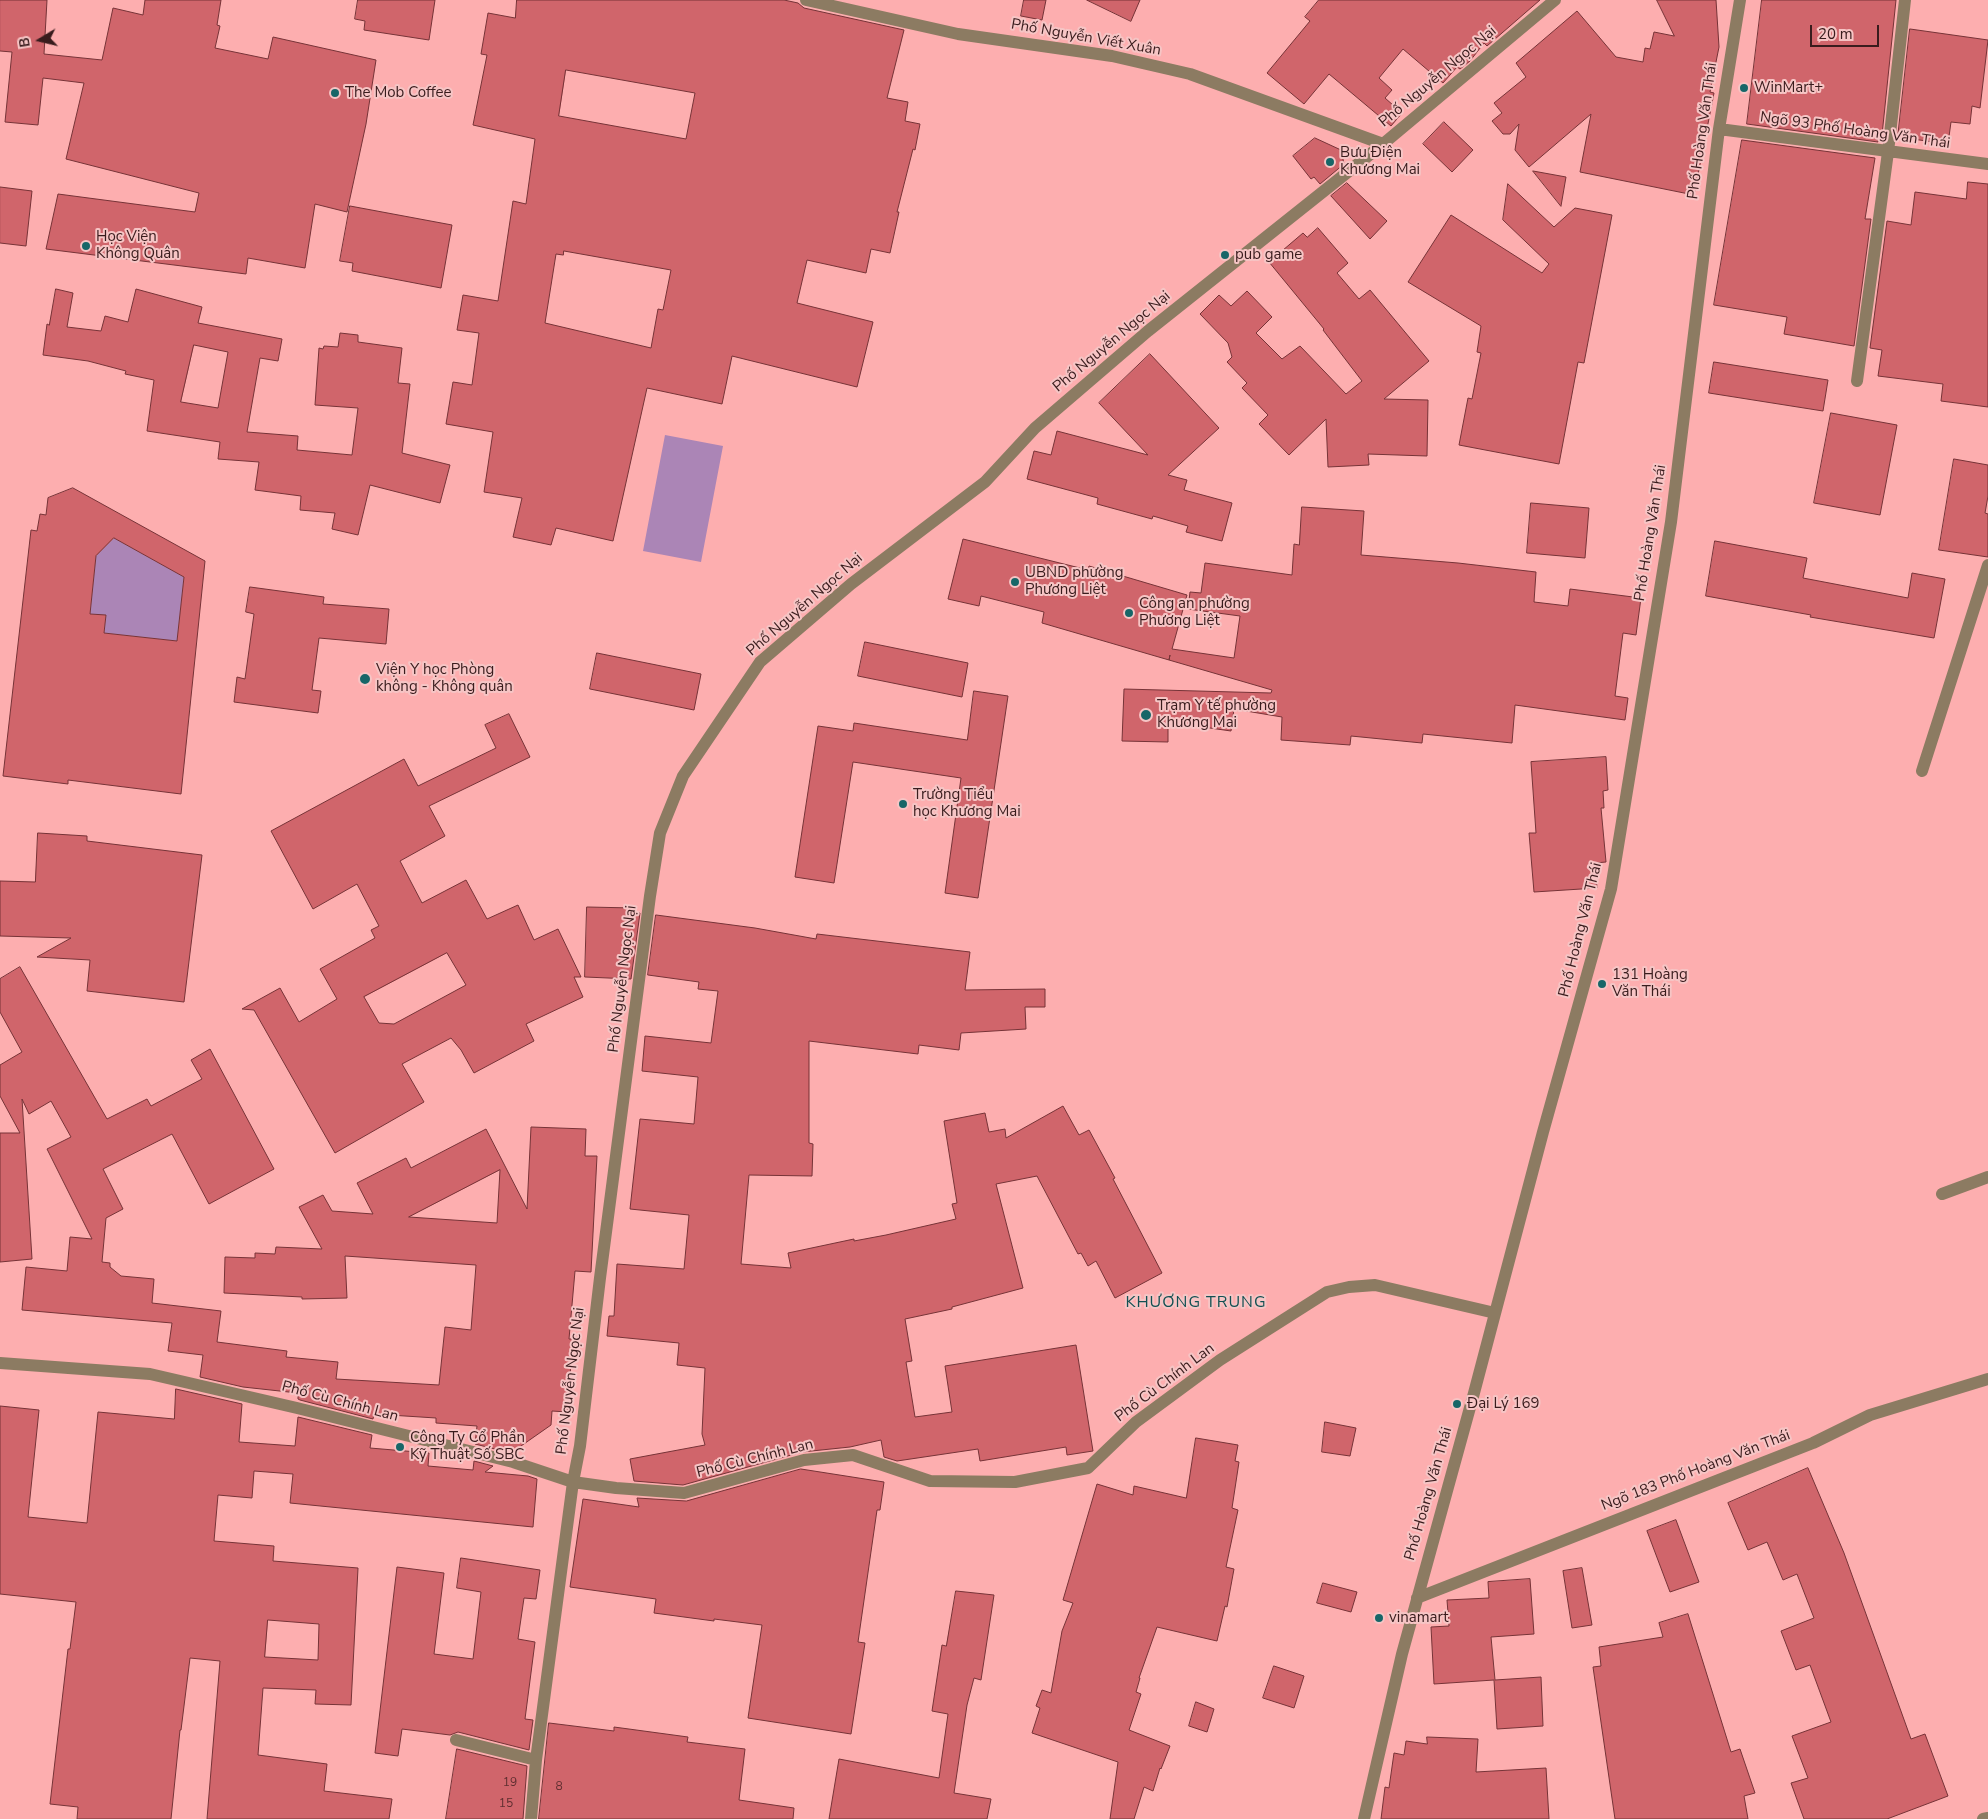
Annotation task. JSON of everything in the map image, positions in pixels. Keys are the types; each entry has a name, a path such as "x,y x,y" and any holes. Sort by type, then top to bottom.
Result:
{"street":[{"name":"Phố Nguyễn Viết Xuân","path":"806,0 958,34 1112,56 1190,74 1383,144"},
{"name":"Phố Nguyễn Ngọc Nại","path":"530,1819 536,1760 573,1482 580,1446 651,887 660,833 683,776 760,662 851,584 985,482 1035,428 1148,331 1383,144 1555,0"},
{"name":"Phố Hoàng Văn Thái","path":"1364,1819 1402,1654 1543,1132 1611,890 1671,522 1719,129 1740,0"},
{"path":"1857,381 1888,152 1905,0"},
{"name":"Ngõ 93 Phố Hoàng Văn Thái","path":"1719,129 1988,164"},
{"path":"1922,771 1988,565"},
{"path":"1942,1194 1988,1177"},
{"name":"Phố Cù Chính Lan","path":"0,1363 150,1374 513,1462 573,1482 616,1488 684,1493 804,1460 853,1455 930,1481 1015,1482 1088,1468 1144,1416 1220,1360 1327,1292 1349,1287 1375,1285 1495,1313"},
{"name":"Ngõ 183 Phố Hoàng Văn Thái","path":"1417,1598 1813,1443 1870,1414 1988,1378"},
{"path":"456,1740 536,1760"},
{"path":"1983,1819 1988,1818"}],"shaded area":[{"path":"665,435 723,446 701,562 643,551"},
{"path":"114,538 184,577 177,641 104,633 106,616 90,614 96,556"}],"building":[{"path":"0,0 47,0 44,54 102,60 113,8 143,15 145,0 221,0 217,25 220,26 215,48 268,59 273,37 376,60 366,124 347,212 315,204 305,268 248,258 246,274 46,249 58,194 195,212 199,193 66,159 84,83 43,78 38,125 5,122 12,52 0,51"},
{"path":"358,0 435,0 429,40 364,30 365,21 355,19"},
{"path":"517,0 784,0 798,3 804,8 904,30 887,98 908,102 905,121 920,124 915,150 913,149 897,212 899,212 890,253 871,249 866,273 807,260 797,303 873,322 857,387 732,356 722,404 647,388 613,541 556,528 551,545 513,537 522,498 484,492 493,432 446,424 453,382 472,385 479,333 457,330 463,295 498,301 513,201 526,204 535,139 473,125 487,55 481,54 488,13 515,18","holes":["566,70 695,93 686,139 559,116","564,251 671,270 663,310 658,309 651,348 545,323 556,254 563,255"]},
{"path":"1024,0 1046,0 1042,20 1021,16"},
{"path":"1087,0 1140,0 1131,21"},
{"path":"1319,0 1540,0 1487,46 1484,43 1470,61 1460,69 1457,67 1443,83 1403,49 1379,78 1392,90 1385,98 1402,113 1391,126 1329,74 1304,104 1267,73 1310,21 1305,17"},
{"path":"1657,0 1716,0 1719,47 1710,92 1714,93 1694,195 1580,172 1591,114 1529,167 1515,150 1519,124 1510,134 1503,134 1492,121 1502,113 1494,103 1526,77 1516,63 1577,11 1616,57 1643,62 1645,48 1650,49 1654,32 1674,36"},
{"path":"1762,0 1896,0 1882,135 1879,135 1878,142 1747,124"},
{"path":"1910,29 1988,40 1980,108 1972,106 1970,124 1951,122 1948,144 1898,137"},
{"path":"1444,122 1473,150 1452,172 1423,144"},
{"path":"1315,138 1341,150 1344,164 1320,184 1314,177 1311,179 1293,156"},
{"path":"1742,140 1875,158 1865,219 1871,219 1854,346 1784,334 1787,317 1714,305"},
{"path":"1533,171 1566,177 1561,206"},
{"path":"1968,182 1988,184 1988,407 1941,401 1943,384 1878,376 1882,350 1870,348 1887,221 1911,225 1915,192 1966,199"},
{"path":"1347,183 1387,221 1370,239 1331,196"},
{"path":"1508,184 1554,227 1575,208 1612,215 1584,363 1578,362 1559,464 1459,445 1468,398 1472,399 1481,353 1477,352 1481,326 1408,282 1451,215 1542,273 1549,264 1503,220"},
{"path":"0,187 32,191 26,246 0,243"},
{"path":"350,206 452,225 441,288 352,271 353,263 340,261"},
{"path":"1318,228 1348,263 1337,273 1359,299 1370,290 1429,361 1384,399 1428,400 1427,456 1368,454 1369,465 1328,467 1326,419 1289,455 1259,424 1268,415 1242,388 1247,383 1227,362 1232,357 1228,343 1200,314 1219,295 1231,306 1247,291 1272,317 1256,333 1282,359 1300,346 1346,394 1362,381 1324,329 1269,262 1303,233 1307,237"},
{"path":"56,289 73,293 67,327 101,331 105,316 128,322 136,289 202,307 198,323 282,339 278,361 260,358 247,432 298,436 297,450 352,455 358,408 315,405 319,348 323,349 324,346 338,347 340,333 358,335 358,342 402,348 398,383 410,384 402,453 450,465 440,503 370,485 358,535 332,529 335,513 300,510 301,496 255,490 259,462 218,459 220,442 147,431 154,380 125,374 126,371 88,361 43,355 47,324 49,325","holes":["194,345 228,352 218,408 181,402"]},
{"path":"1150,354 1219,428 1168,475 1187,480 1184,490 1232,503 1222,541 1186,532 1188,526 1153,516 1152,519 1097,504 1098,498 1027,479 1034,451 1051,455 1057,431 1148,455 1099,403"},
{"path":"1714,362 1828,380 1823,411 1709,393"},
{"path":"1831,413 1897,425 1880,515 1814,503"},
{"path":"1954,459 1988,465 1988,496 1985,513 1988,514 1988,557 1939,550"},
{"path":"73,488 205,561 181,794 68,780 68,784 3,776 31,530 37,531 40,514 46,515 48,498","holes":["114,538 184,577 177,641 104,633 106,615 90,614 96,556"]},
{"path":"1531,503 1589,508 1585,558 1527,553"},
{"path":"1302,507 1364,511 1361,555 1536,572 1534,602 1568,606 1570,589 1641,598 1636,635 1623,633 1615,696 1628,698 1625,720 1515,705 1512,743 1423,734 1422,743 1351,736 1350,745 1281,740 1282,717 1234,709 1231,731 1168,722 1168,742 1122,741 1124,689 1271,693 1272,690 1042,623 1044,612 981,596 979,606 948,599 963,539 1088,570 1089,566 1187,595 1172,649 1234,658 1240,616 1188,609 1190,592 1201,593 1205,563 1292,575 1294,544 1299,545"},
{"path":"1715,541 1807,558 1803,578 1908,598 1912,573 1945,579 1934,638 1810,617 1811,615 1706,596"},
{"path":"250,587 324,597 323,604 389,609 386,644 319,638 312,690 321,691 318,713 234,702 237,677 245,679 254,614 246,612"},
{"path":"865,642 968,663 962,697 858,676"},
{"path":"597,653 701,674 694,710 590,689"},
{"path":"974,691 1008,696 978,898 945,893 961,778 853,762 834,883 795,877 818,726 853,731 854,723 967,740"},
{"path":"509,714 530,757 429,806 445,836 400,861 422,903 466,880 487,919 518,905 534,940 558,929 581,977 574,977 583,997 526,1024 534,1041 474,1073 461,1050 451,1038 402,1064 424,1102 335,1153 254,1010 242,1009 280,988 299,1022 337,999 320,969 375,938 371,930 379,926 357,884 313,909 271,831 404,759 418,786 496,748 485,725","holes":["447,953 466,985 394,1024 379,1023 364,997"]},
{"path":"1606,757 1608,790 1603,791 1604,808 1601,808 1606,862 1595,863 1597,888 1534,892 1529,833 1536,833 1531,762"},
{"path":"38,833 87,836 87,841 202,855 184,1002 87,991 90,960 37,957 71,938 0,936 0,881 35,882"},
{"path":"587,907 634,908 633,912 640,913 631,979 585,977"},
{"path":"656,915 755,928 816,939 817,934 970,952 965,990 1045,989 1045,1007 1025,1007 1026,1029 961,1033 959,1050 919,1045 918,1054 809,1041 809,1143 813,1144 812,1176 749,1175 741,1264 791,1268 788,1253 854,1239 854,1241 886,1235 956,1219 952,1204 957,1203 944,1121 985,1113 989,1132 1005,1129 1006,1138 1063,1106 1079,1135 1089,1130 1162,1273 1115,1298 1096,1261 1088,1266 1081,1253 1078,1254 1037,1176 996,1184 1023,1288 952,1307 952,1309 905,1319 912,1361 906,1362 915,1417 952,1412 945,1366 1076,1345 1093,1451 1067,1455 1066,1447 980,1461 978,1449 897,1461 884,1457 881,1440 850,1447 802,1452 683,1485 634,1481 630,1459 705,1445 702,1434 705,1368 677,1365 679,1343 607,1336 609,1316 614,1316 617,1264 684,1269 689,1215 630,1209 640,1119 694,1124 698,1077 642,1071 645,1036 711,1043 718,991 698,989 699,982 648,975"},
{"path":"20,967 107,1119 147,1099 151,1106 202,1079 191,1060 210,1049 274,1169 209,1204 172,1134 103,1169 123,1209 106,1218 102,1262 110,1263 110,1267 121,1276 154,1279 152,1303 221,1311 217,1342 287,1351 286,1357 338,1362 336,1379 439,1385 445,1327 471,1330 476,1265 345,1256 347,1298 302,1299 302,1297 224,1293 225,1257 255,1258 255,1253 275,1254 276,1247 322,1249 299,1207 323,1195 332,1211 373,1214 357,1183 406,1158 411,1168 486,1129 527,1209 531,1127 586,1129 585,1156 597,1156 591,1272 575,1271 569,1339 573,1339 567,1412 552,1411 551,1425 511,1453 475,1444 477,1426 436,1423 436,1418 374,1414 373,1419 300,1400 298,1399 298,1393 243,1387 200,1377 203,1355 168,1351 172,1323 22,1310 26,1267 67,1271 70,1237 92,1239 47,1149 71,1137 51,1101 29,1114 22,1099 32,1259 0,1262 0,1133 20,1133 0,1096 0,1065 22,1052 0,1012 0,979","holes":["500,1170 497,1223 409,1217"]},
{"path":"176,1389 242,1404 239,1442 295,1446 298,1417 372,1435 370,1448 429,1453 428,1466 473,1470 474,1461 493,1466 485,1472 528,1476 537,1479 533,1527 290,1503 293,1474 254,1471 252,1498 218,1495 214,1541 274,1546 273,1561 358,1568 351,1705 315,1704 316,1690 263,1688 258,1755 327,1764 324,1791 392,1799 389,1819 207,1819 220,1661 190,1658 171,1819 77,1819 78,1807 50,1804 68,1649 70,1649 76,1602 0,1594 0,1406 39,1410 28,1517 87,1523 98,1412 174,1419","holes":["268,1620 319,1624 318,1660 265,1657"]},
{"path":"1325,1422 1356,1428 1350,1456 1322,1452"},
{"path":"1196,1438 1238,1445 1235,1461 1239,1462 1232,1508 1238,1510 1226,1567 1234,1569 1227,1607 1225,1606 1217,1641 1157,1627 1139,1678 1136,1692 1141,1694 1129,1730 1170,1746 1160,1768 1153,1791 1144,1787 1134,1819 1110,1819 1118,1762 1032,1733 1040,1708 1036,1706 1042,1690 1051,1693 1062,1631 1073,1603 1063,1600 1097,1484 1133,1495 1134,1486 1186,1498"},
{"path":"1808,1468 1844,1553 1911,1739 1925,1734 1948,1796 1887,1819 1804,1819 1791,1783 1808,1778 1792,1736 1831,1722 1810,1665 1796,1670 1781,1631 1814,1618 1797,1574 1783,1580 1767,1542 1748,1550 1728,1503"},
{"path":"801,1469 884,1482 880,1510 877,1510 858,1642 865,1643 851,1734 748,1718 762,1625 654,1613 656,1599 570,1587 583,1499 639,1507 637,1498 686,1501"},
{"path":"1676,1520 1699,1582 1670,1592 1647,1531"},
{"path":"461,1558 540,1570 536,1599 524,1598 518,1639 535,1642 525,1719 533,1720 529,1750 458,1732 450,1735 402,1729 398,1756 375,1753 397,1567 444,1573 434,1654 473,1659 481,1592 457,1588"},
{"path":"1582,1568 1592,1625 1572,1628 1563,1571"},
{"path":"1530,1579 1534,1634 1491,1637 1495,1680 1541,1677 1543,1726 1497,1729 1494,1680 1434,1684 1431,1627 1449,1626 1447,1600 1489,1598 1488,1582"},
{"path":"1323,1583 1357,1592 1351,1612 1317,1603"},
{"path":"956,1591 994,1595 981,1680 974,1678 967,1705 954,1793 991,1799 987,1819 829,1819 839,1759 939,1778 948,1714 932,1711 942,1645 946,1646"},
{"path":"1688,1614 1731,1752 1740,1749 1755,1793 1744,1796 1748,1819 1615,1819 1593,1667 1601,1666 1599,1647 1663,1637 1659,1623"},
{"path":"1274,1666 1304,1676 1294,1708 1263,1698"},
{"path":"1196,1702 1214,1709 1207,1732 1189,1726"},
{"path":"549,1723 614,1731 614,1727 688,1737 687,1742 745,1749 739,1800 794,1808 793,1819 539,1819"},
{"path":"1427,1737 1478,1739 1476,1772 1546,1768 1549,1819 1381,1819 1385,1787 1389,1788 1394,1753 1404,1755 1406,1741 1427,1744"},
{"path":"457,1749 527,1766 523,1819 446,1819"}],"place":[{"name":"WinMart+","path":"1744,88"},
{"name":"The Mob Coffee","path":"335,93"},
{"name":"Bưu Điện Khương Mai","path":"1330,162"},
{"name":"Học Viện Không Quân","path":"86,246"},
{"name":"pub game","path":"1225,255"},
{"name":"UBND phường Phương Liệt","path":"1015,582"},
{"name":"Công an phường Phương Liệt","path":"1129,613"},
{"name":"Viện Y học Phòng không - Không quân","path":"365,679"},
{"name":"Trạm Y tế phường Khương Mai","path":"1146,715"},
{"name":"Trường Tiểu học Khương Mai","path":"903,804"},
{"name":"131 Hoàng Văn Thái","path":"1602,984"},
{"name":"Đại Lý 169","path":"1457,1404"},
{"name":"Công Ty Cổ Phần Kỹ Thuật Số SBC","path":"400,1447"},
{"name":"vinamart","path":"1379,1618"}],"district":[{"name":"KHƯƠNG TRUNG","path":"1196,1303"}]}
